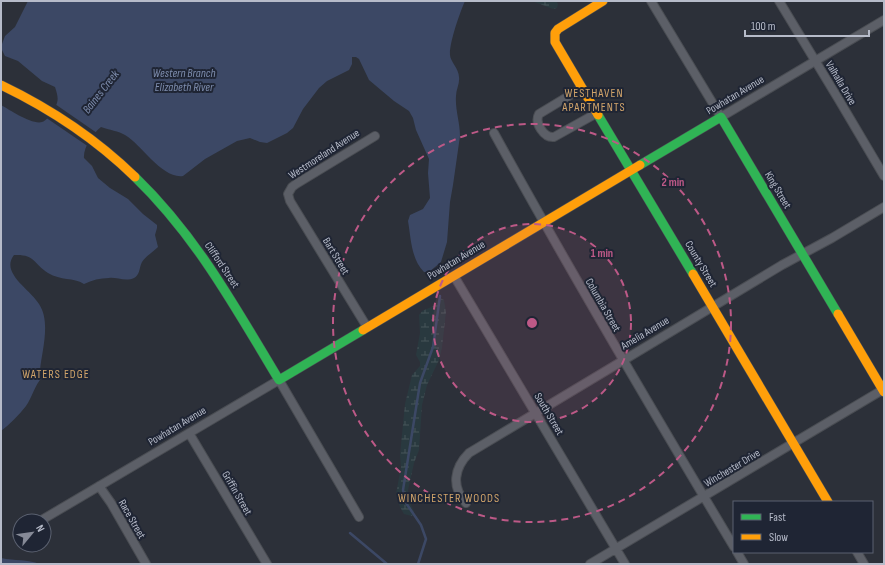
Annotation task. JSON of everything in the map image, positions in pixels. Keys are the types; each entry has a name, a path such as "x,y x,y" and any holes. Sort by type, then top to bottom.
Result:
{"street":[{"name":"County Street","path":"603,1 558,29 555,33 555,42 827,501"},
{"name":"King Street","path":"651,1 884,391"},
{"name":"Valhalla Drive","path":"779,1 884,176"},
{"name":"Powhatan Avenue","path":"52,514 884,20"},
{"name":"Clifford Street","path":"1,85 69,123 98,144 124,166 185,233 225,289 359,517"},
{"path":"582,88 539,114 537,121 549,138 554,137 597,113"},
{"name":"Columbia Street","path":"494,133 622,360 733,545"},
{"name":"Westmoreland Avenue","path":"288,194 292,187 296,184 375,136"},
{"name":"Bart Street","path":"288,194 324,259 367,327"},
{"name":"Amelia Avenue","path":"466,503 457,487 456,479 457,472 463,459 469,453 622,360 884,207"},
{"name":"South Street","path":"454,276 625,564"},
{"name":"Winchester Drive","path":"590,564 884,391"},
{"name":"Griffin Street","path":"189,433 266,564"},
{"name":"Race Street","path":"99,486 111,503 146,564"},
{"path":"738,553 744,564"},
{"path":"858,553 864,564"}],"green space":[{"path":"532,1 556,1 558,4 557,8 553,9"},
{"path":"440,298 444,300 446,312 442,348 439,360 427,385 422,405 419,450 414,463 408,490 408,498 414,512 412,516 404,514 396,494 401,467 400,455 405,404 412,375 420,366 420,362 416,355 420,333 419,315 422,311 436,305"}],"water":[{"name":"Western Branch Elizabeth River","path":"28,1 465,1 455,28 450,50 450,57 459,74 456,101 460,136 450,202 447,242 441,262 429,272 424,272 416,261 412,248 408,221 410,215 423,209 430,198 428,173 429,159 416,130 413,118 409,111 394,101 369,80 359,59 356,57 352,57 352,64 349,70 327,81 319,88 303,109 293,128 287,133 267,143 250,138 237,141 205,159 183,176 175,176 167,172 152,160 132,140 120,132 101,127 89,141 85,150 84,158 92,166 98,178 110,188 128,199 157,225 155,235 158,247 142,262 136,277 134,278 128,280 102,278 84,284 76,280 62,278 48,273 26,256 14,255 11,262 13,274 35,298 43,311 45,336 40,370 42,378 37,384 26,406 1,431 1,105 33,121 42,122 47,118 58,101 55,87 42,81 18,61 5,56 2,50 2,44 5,36 15,27"},
{"path":"1,558 30,561 40,564 1,564"}],"pier":[{"path":"55,104 97,133 89,147 45,117"}],"waterway":[{"path":"418,564 426,539 421,525 406,503 403,490 420,383 433,347 440,296"},
{"path":"350,533 387,564"}],"traffic: fast":[{"path":"598,115 693,274"},
{"path":"640,165 721,117 838,314"},
{"path":"135,177 157,200 196,248 214,274 279,380 363,330"}],"traffic: slow":[{"path":"598,115 555,42 555,33 558,29 603,1"},
{"path":"1,85 55,114 72,125 120,163 135,177"},
{"path":"363,330 640,165"},
{"path":"693,274 827,501"},
{"path":"838,314 884,392"}],"district":[{"name":"WESTHAVEN APARTMENTS","path":"594,100"},
{"name":"WATERS EDGE","path":"56,374"},
{"name":"WINCHESTER WOODS","path":"449,498"}],"water label":[{"name":"Baines Creek","path":"101,92"}]}
